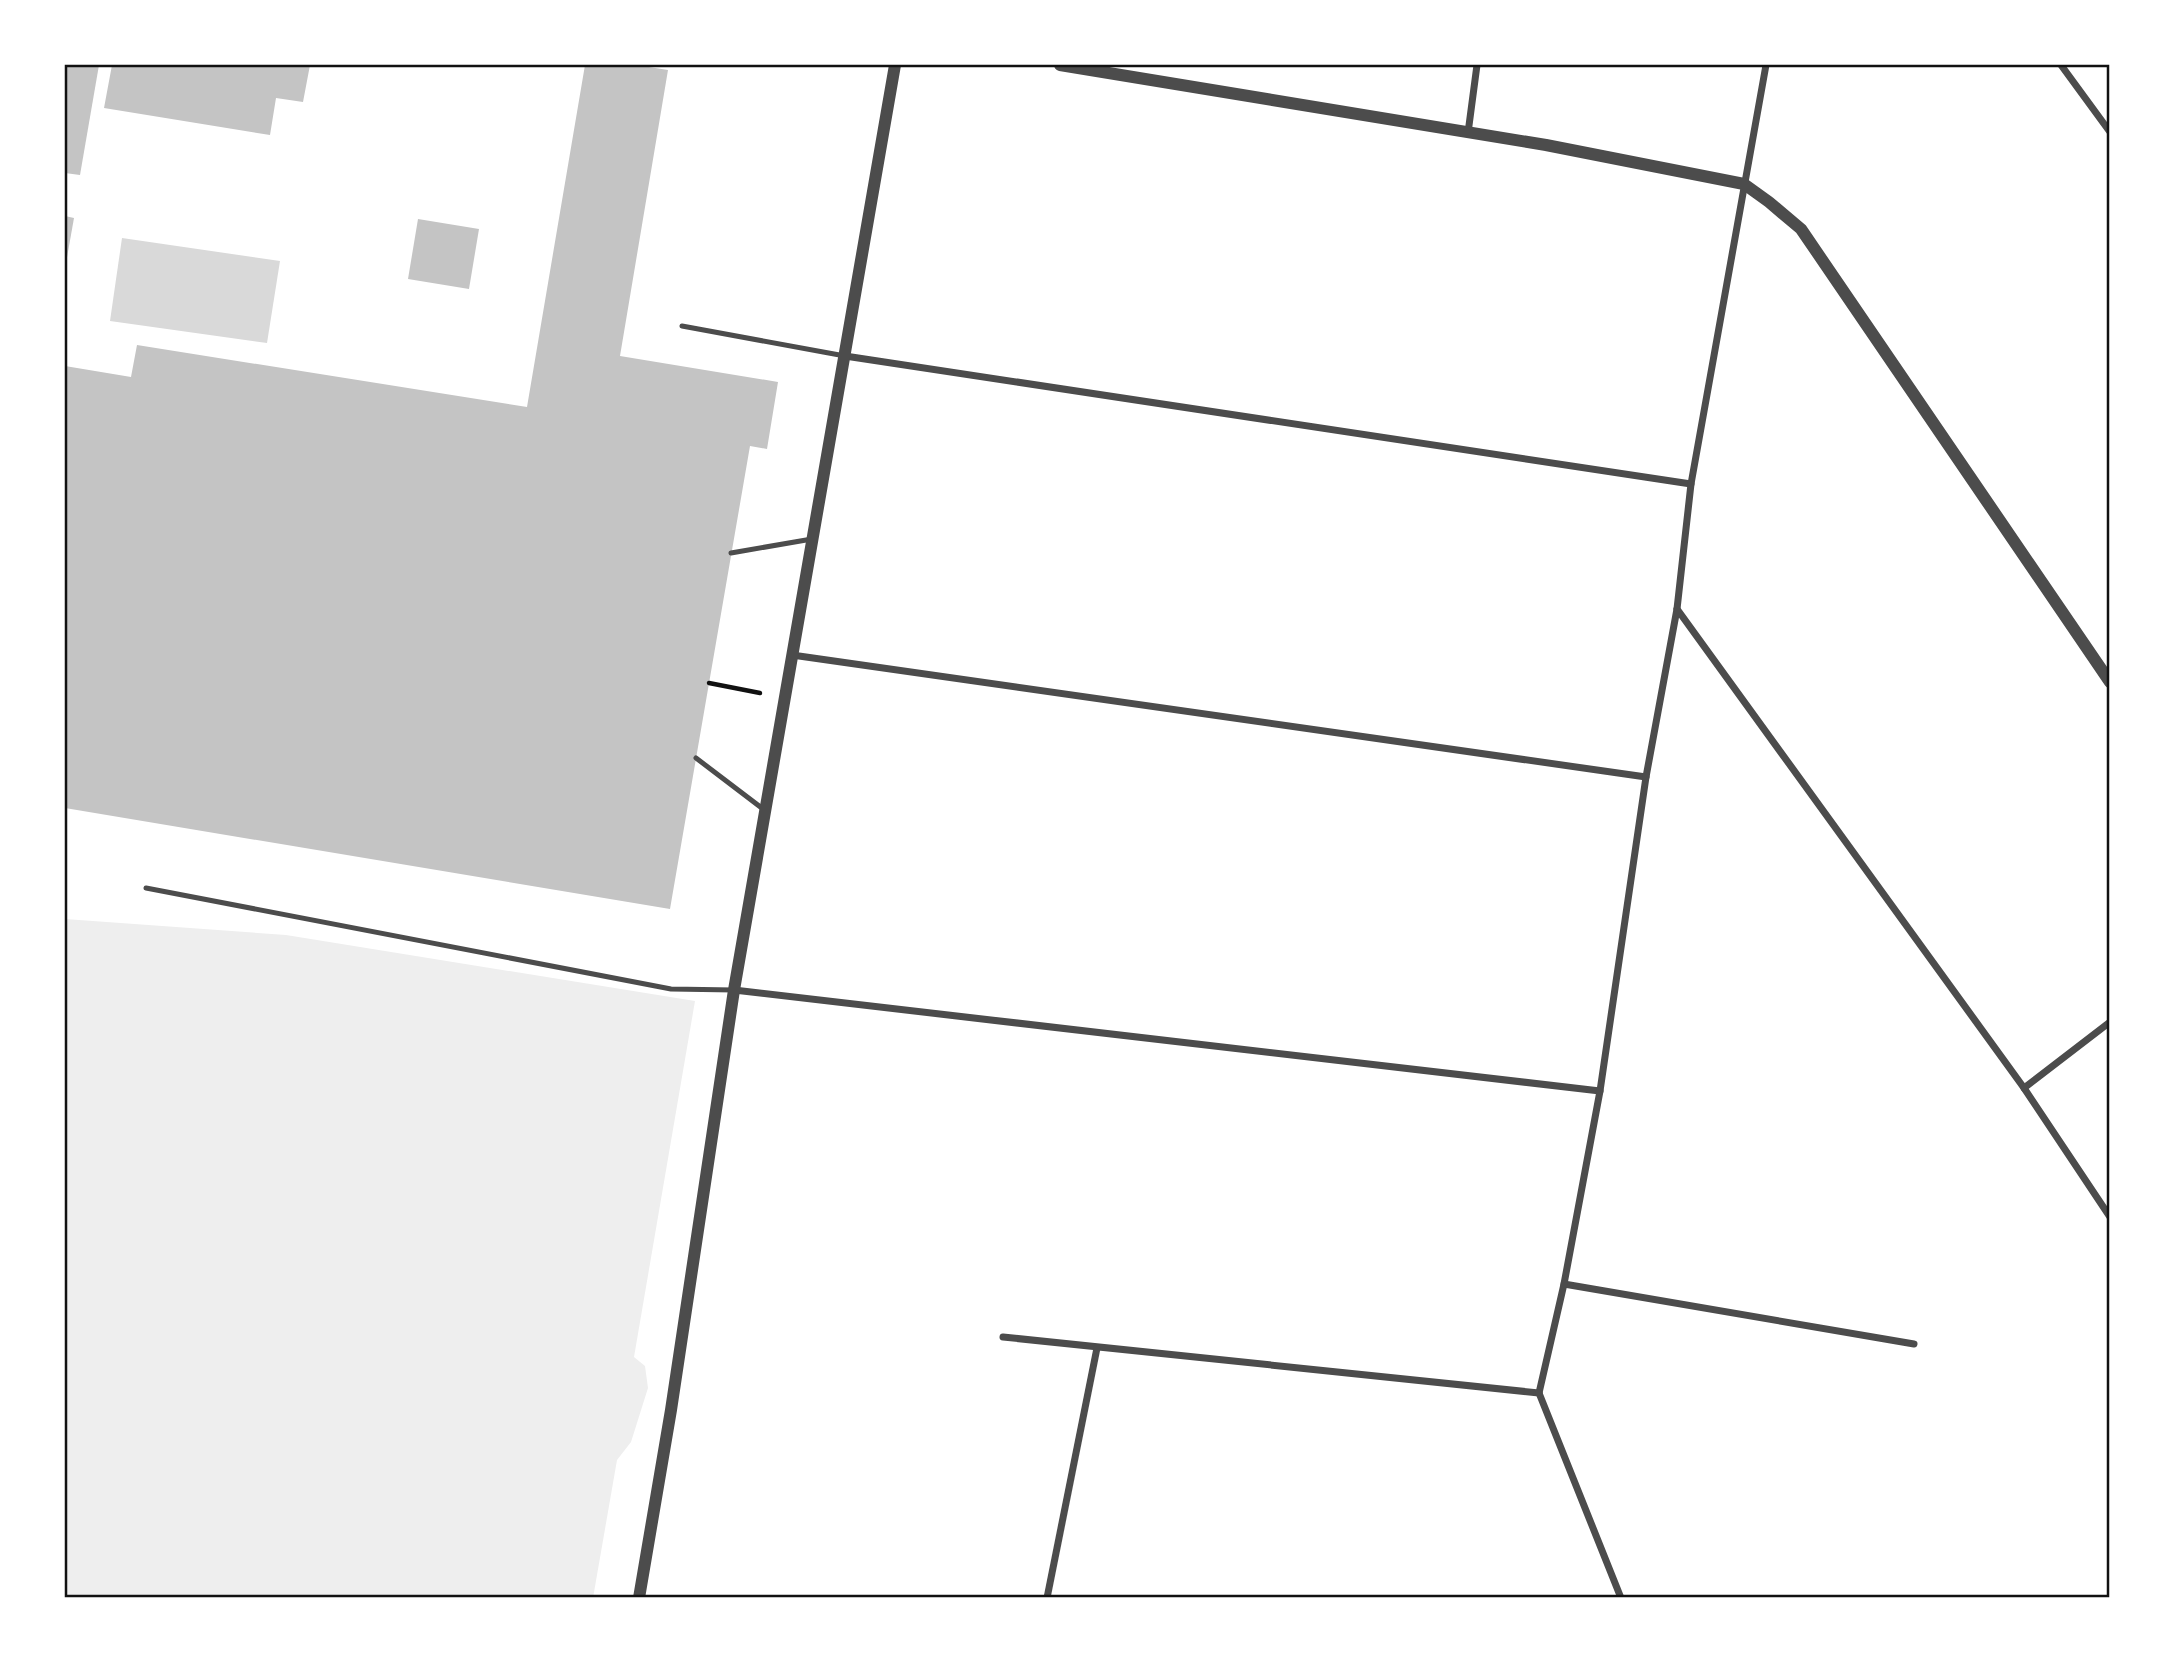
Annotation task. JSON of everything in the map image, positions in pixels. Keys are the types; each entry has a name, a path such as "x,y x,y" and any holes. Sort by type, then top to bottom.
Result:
{"street":[{"path":"639,1598 671,1410 734,990 895,65"},
{"path":"1060,65 1546,145 1744,184 1801,229 2110,682"},
{"path":"1468,133 1477,65"},
{"path":"1621,1598 1539,1393 1564,1284 1600,1091 1646,777 1677,609 1691,484 1766,65"},
{"path":"2060,65 2110,132"},
{"path":"845,356 1691,484"},
{"path":"1677,609 2024,1088 2110,1217"},
{"path":"792,655 1646,777"},
{"path":"734,990 1600,1091"},
{"path":"2024,1088 2110,1022"},
{"path":"1564,1284 1914,1344"},
{"path":"1003,1337 1539,1393"},
{"path":"1047,1598 1097,1348"}],"lane":[{"path":"682,326 845,356"},
{"path":"731,553 813,539"},
{"path":"696,758 765,810"},
{"path":"146,888 671,989 734,990"}],"path":[{"path":"709,683 785,698"}],"shaded area":[{"path":"122,238 280,261 267,343 110,321"},
{"path":"65,919 286,935 695,1001 634,1357 645,1366 648,1388 631,1442 617,1460 593,1598 65,1598"}],"building":[{"path":"65,65 99,65 80,175 65,173"},
{"path":"112,65 310,65 303,102 276,98 270,135 104,108"},
{"path":"585,65 636,65 668,70 620,356 778,382 767,449 750,446 670,909 65,808 65,366 131,377 137,345 527,407"},
{"path":"65,216 74,218 66,263 65,263"},
{"path":"418,219 479,229 469,289 408,279"}]}
